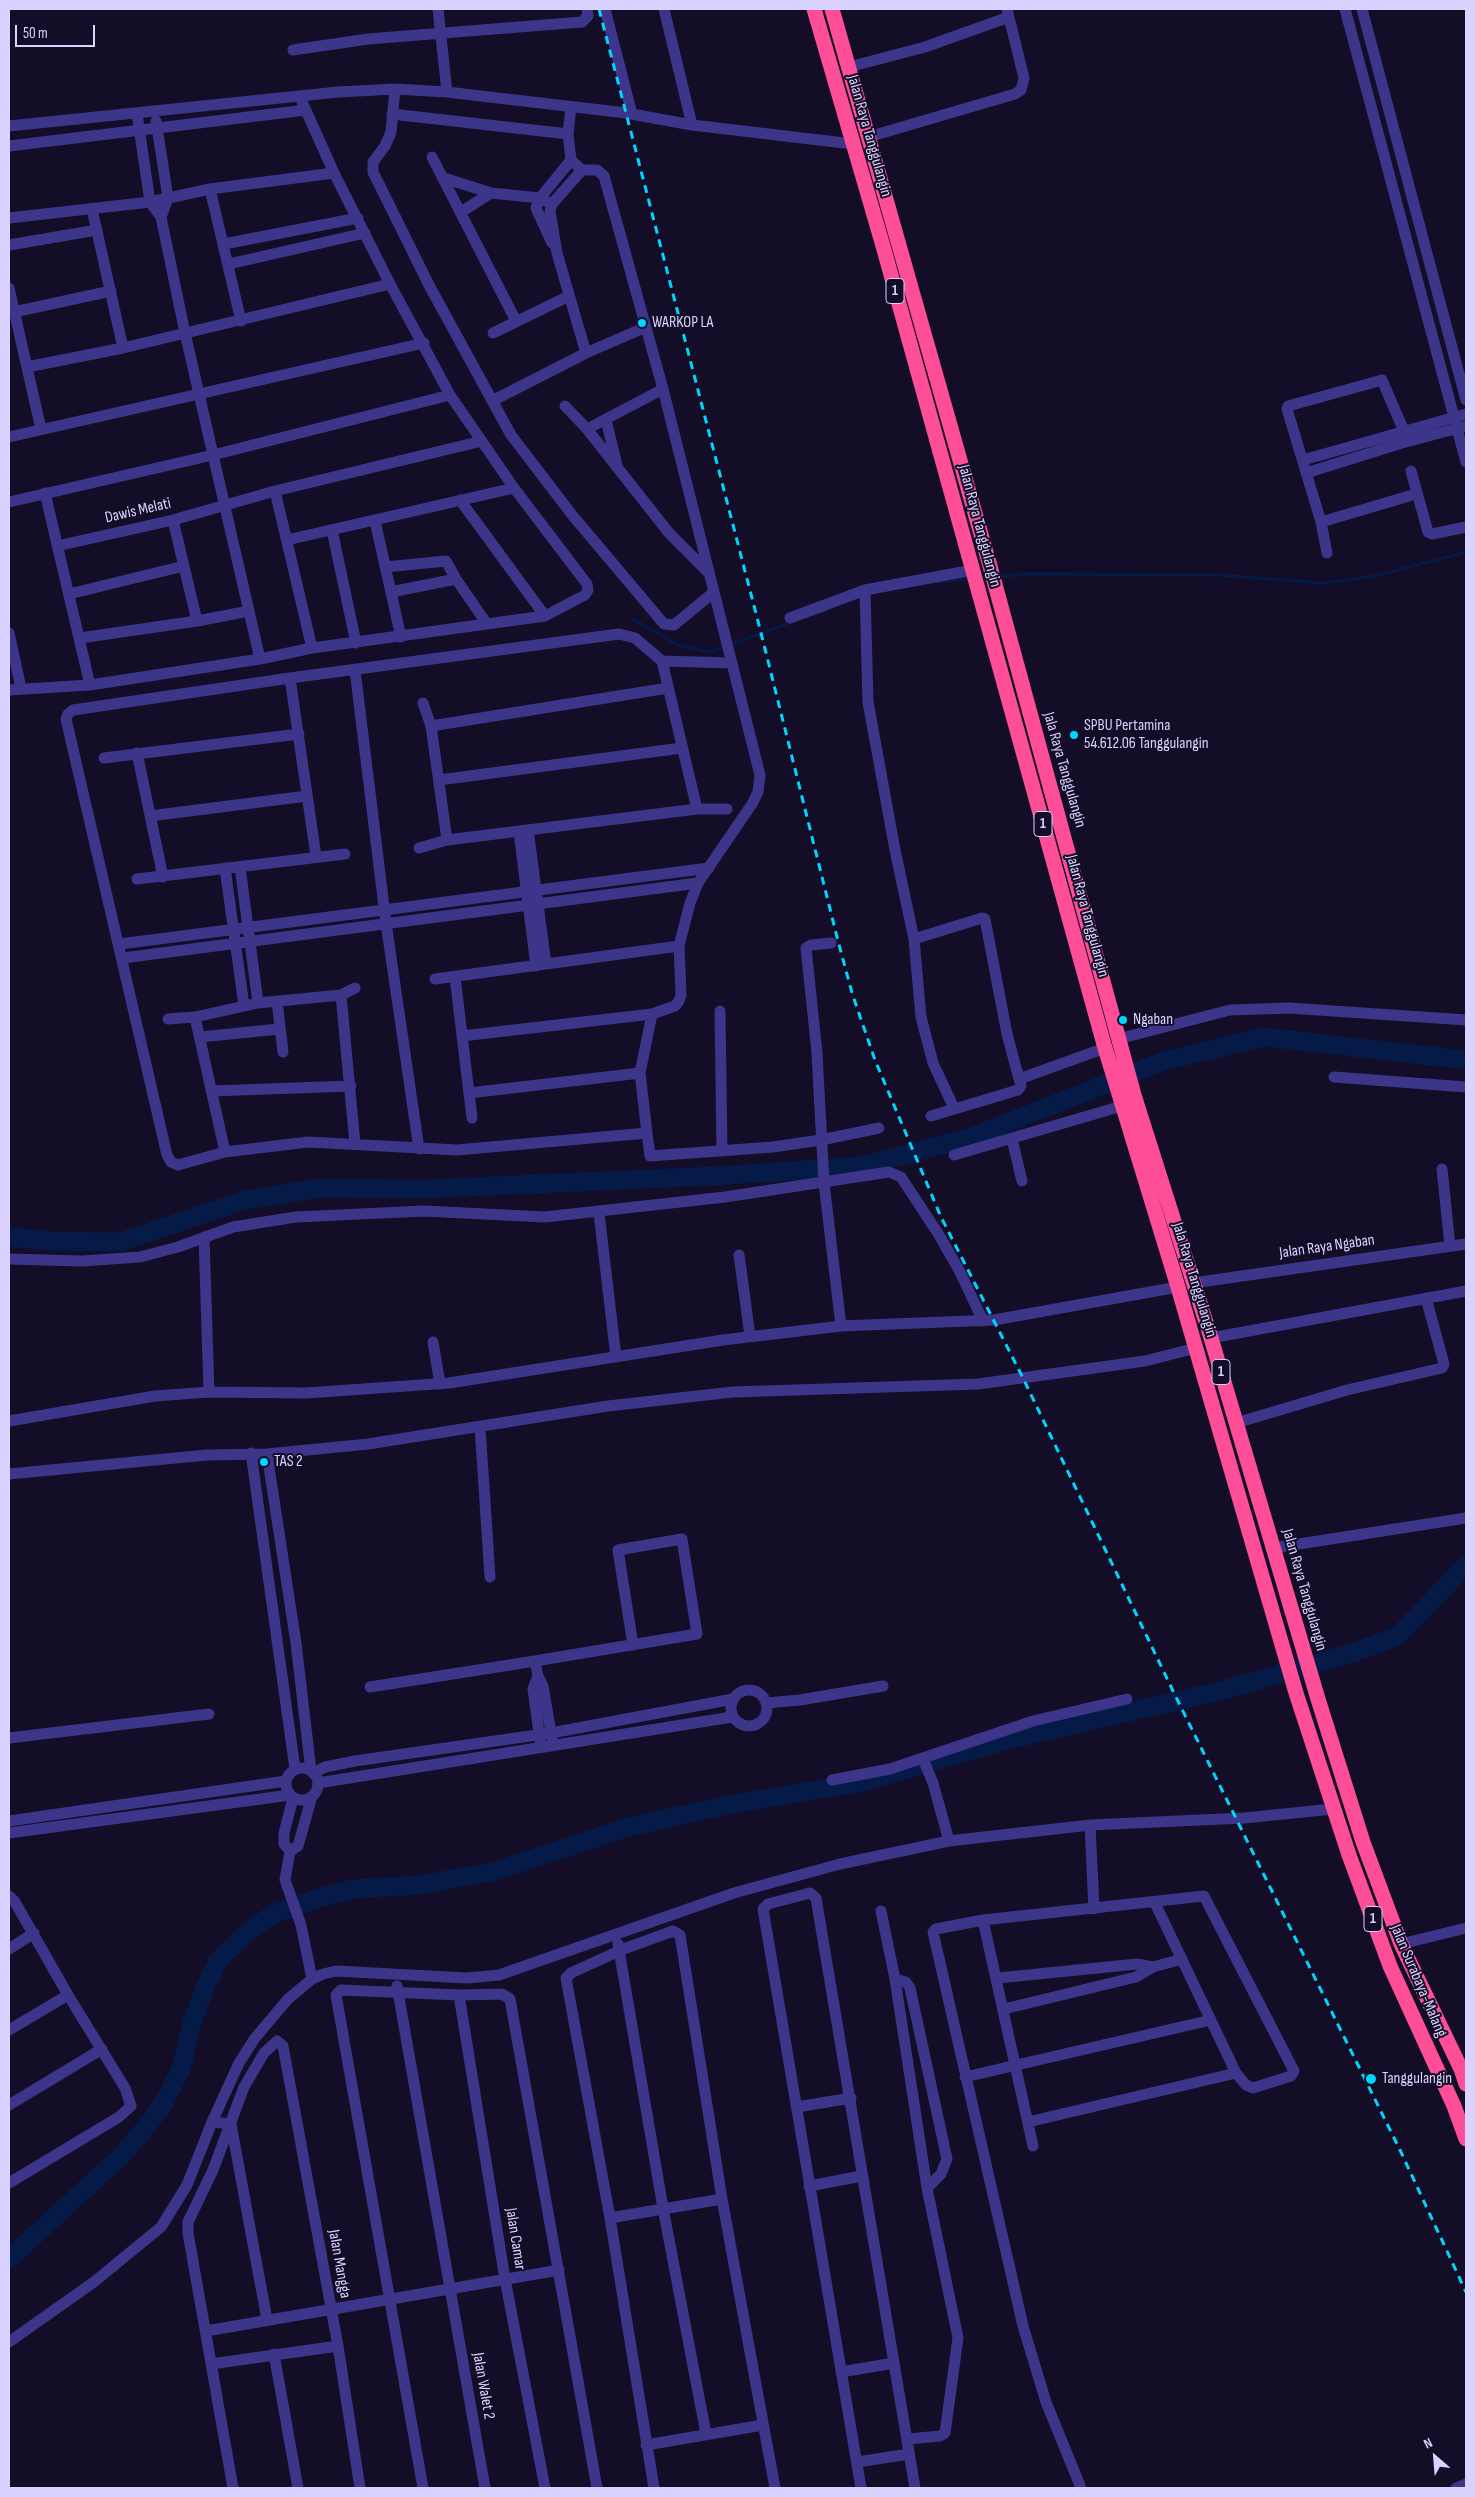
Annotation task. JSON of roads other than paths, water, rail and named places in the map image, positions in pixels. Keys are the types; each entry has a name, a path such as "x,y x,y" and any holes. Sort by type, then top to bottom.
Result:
{"highway":[{"name":"Jalan Raya Tanggulangin","path":"814,9 883,246 980,594 1113,1046"},
{"name":"Jalan Raya Tanggulangin","path":"832,9 997,592"},
{"path":"883,246 892,247 899,242"},
{"path":"891,277 898,270 908,273"},
{"name":"Jala Raya Tanggulangin","path":"997,592 1113,1046"},
{"name":"1","path":"1113,1046 1125,1100"},
{"name":"Jalan Raya Tanggulangin","path":"1125,1100 1193,1283 1211,1338 1303,1650 1363,1842 1401,1944 1461,2069 1466,2084"},
{"name":"Jala Raya Tanggulangin","path":"1125,1100 1296,1693"},
{"path":"1242,1511 1261,1504"},
{"name":"Jalan Surabaya-Malang","path":"1296,1693 1333,1809 1390,1966 1454,2106 1466,2139"}],"street":[{"path":"438,9 447,92"},
{"path":"293,50 368,39 440,32 582,22 588,16 587,9"},
{"path":"604,9 632,114"},
{"path":"664,9 692,125"},
{"path":"1345,9 1459,424 1466,462"},
{"path":"1362,9 1466,400"},
{"path":"849,67 925,47 1008,13 1024,78 1020,90 1015,94 868,137"},
{"path":"9,126 338,92 395,90 447,92 632,114 692,125 853,144"},
{"path":"395,90 391,132 385,146 373,162 373,172 430,287 511,435 573,516 664,624 674,625 714,592"},
{"path":"9,690 90,684 260,659 312,648 545,616 585,594 588,590 587,584 514,488 450,395 424,343 390,284 334,173 300,97"},
{"path":"462,1036 652,1014 675,1006 681,995 679,946 690,903 698,884 752,804 758,792 760,775 663,389 604,176 598,170 582,170 571,160 568,134 571,107"},
{"path":"9,146 306,110"},
{"path":"154,111 168,198 161,217"},
{"path":"137,114 150,202 161,217 185,333 260,659"},
{"path":"392,114 568,134"},
{"path":"432,157 516,321"},
{"path":"557,253 537,215 536,208 540,198 571,160"},
{"path":"582,170 552,204 550,211 557,253 586,353"},
{"path":"9,218 150,202 210,188 334,173"},
{"path":"444,178 491,193 540,198 552,204"},
{"path":"210,188 241,321"},
{"path":"461,212 491,193"},
{"path":"1398,205 1413,201"},
{"path":"92,209 123,348"},
{"path":"224,244 358,218"},
{"path":"9,245 97,230"},
{"path":"229,264 365,232"},
{"path":"27,367 123,348 390,284"},
{"path":"9,288 42,429"},
{"path":"14,312 111,291"},
{"path":"493,333 569,296"},
{"path":"492,401 586,353 646,328"},
{"path":"9,437 424,343"},
{"path":"1327,553 1321,522 1287,409 1288,406 1378,379 1385,384 1404,431"},
{"path":"587,429 663,389"},
{"path":"9,502 213,455 450,395"},
{"path":"566,406 587,429 669,533 709,573"},
{"path":"1306,473 1459,424 1466,414"},
{"path":"606,420 619,470"},
{"path":"1303,460 1404,431 1459,424"},
{"name":"Dawis Melati","path":"58,546 173,520 275,491 482,441"},
{"path":"1411,471 1428,532 1432,534 1466,527"},
{"path":"287,540 514,488"},
{"path":"275,491 312,648"},
{"path":"45,493 90,684"},
{"path":"1321,522 1416,494"},
{"path":"460,500 545,616"},
{"path":"173,520 197,621"},
{"path":"375,521 401,637"},
{"path":"332,530 356,643"},
{"path":"386,567 446,560 456,579 487,624"},
{"path":"69,594 184,566"},
{"path":"790,618 865,595 974,572"},
{"path":"391,592 456,579"},
{"path":"865,595 868,702 895,850 914,939 921,1017 933,1063 954,1108"},
{"path":"80,638 197,621 249,611"},
{"path":"9,633 21,688"},
{"path":"647,1133 457,1150 308,1142 226,1152 178,1165 171,1162 167,1155 120,944 66,719 73,710 290,678 619,634 635,638 662,661 697,810"},
{"path":"662,661 731,658"},
{"path":"355,670 384,909 419,1149"},
{"path":"290,678 316,856"},
{"path":"431,726 668,688"},
{"path":"423,703 431,726 447,840"},
{"path":"104,758 299,734"},
{"path":"439,780 682,748"},
{"path":"137,753 163,877"},
{"path":"150,816 307,796"},
{"path":"419,848 447,840 697,810 727,809"},
{"path":"524,831 541,965"},
{"path":"137,879 345,854"},
{"path":"240,867 258,1003"},
{"path":"225,868 244,1006"},
{"path":"120,944 531,889 709,868"},
{"path":"123,958 698,884"},
{"path":"914,939 982,918 985,919 1007,1034 1021,1086 1018,1090 931,1116"},
{"path":"831,943 811,945 806,948 817,1053 824,1178 841,1326"},
{"path":"435,979 679,946"},
{"path":"455,977 472,1118"},
{"path":"168,1019 195,1017 258,1003 342,995 354,988"},
{"path":"342,995 355,1144"},
{"path":"277,1001 283,1052"},
{"path":"1019,1079 1113,1046 1230,1010 1289,1008 1466,1020"},
{"path":"720,1011 722,1151"},
{"path":"652,1014 640,1073 650,1156 821,1143 878,1128"},
{"path":"195,1017 226,1152"},
{"path":"200,1037 279,1029"},
{"path":"469,1093 640,1073"},
{"path":"1334,1077 1466,1087"},
{"path":"211,1092 351,1086"},
{"path":"954,1155 1012,1139 1125,1100"},
{"path":"1012,1139 1022,1181"},
{"path":"1442,1169 1450,1246"},
{"path":"9,1259 82,1261 140,1257 178,1248 233,1228 296,1217 424,1211 545,1217 599,1213 824,1178 882,1172 896,1173 901,1177 960,1272 983,1321"},
{"path":"599,1213 616,1357"},
{"path":"204,1237 209,1392"},
{"name":"Jalan Raya Ngaban","path":"1193,1283 1466,1244"},
{"path":"739,1255 750,1336"},
{"path":"9,1421 155,1396 209,1392 306,1393 440,1384 750,1336 841,1326 983,1321 1178,1287"},
{"path":"1211,1338 1466,1291"},
{"path":"1236,1424 1347,1390 1442,1368 1444,1364 1426,1298"},
{"path":"433,1342 440,1384"},
{"path":"9,1474 207,1455 267,1454 368,1444 608,1406 733,1392 978,1384 1145,1360 1196,1348"},
{"path":"480,1427 490,1577"},
{"path":"251,1453 295,1769"},
{"path":"267,1454 314,1776 312,1796 298,1846 290,1851 285,1880 301,1925 312,1978"},
{"path":"1273,1548 1466,1518"},
{"path":"370,1687 697,1634 682,1539 618,1550 633,1644"},
{"path":"279,1647 296,1644"},
{"path":"535,1661 538,1676 543,1686 554,1746"},
{"path":"538,1676 533,1689 541,1748"},
{"path":"766,1703 800,1700 883,1686"},
{"path":"746,1690 762,1696 766,1703 767,1712 763,1720 756,1725 738,1724 732,1717 730,1708 733,1699 739,1693 746,1690"},
{"path":"314,1776 326,1767 354,1761 551,1733 733,1699"},
{"path":"832,1780 890,1769 924,1760 1033,1721 1127,1699"},
{"path":"9,1738 209,1714"},
{"path":"650,1714 652,1730"},
{"path":"295,1769 314,1776 541,1748 732,1717"},
{"path":"924,1760 933,1783 949,1841"},
{"path":"295,1769 289,1774 286,1781 286,1788 291,1796 299,1800 312,1796"},
{"path":"9,1821 286,1781"},
{"path":"9,1833 291,1796"},
{"path":"290,1851 284,1844 284,1833 291,1796"},
{"path":"108,1806 109,1820"},
{"path":"9,2342 94,2282 160,2226 187,2185 212,2122 239,2063 255,2038 288,1999 312,1978 336,1971 485,1978 514,1971 734,1893 788,1880 840,1864 949,1841 1090,1825 1244,1818 1333,1809"},
{"path":"1090,1825 1094,1909"},
{"path":"788,1880 790,1898"},
{"path":"861,2488 808,2186 797,2107 763,1909 768,1904 810,1893 816,1898 915,2488"},
{"path":"9,1896 15,1902 34,1933 68,1995 125,2088 131,2106 119,2117 9,2184"},
{"path":"1082,2488 1046,2402 1023,2326 933,1932 936,1929 984,1920 1155,1903 1202,1896 1206,1898 1294,2071 1291,2076 1253,2088 1246,2085 1236,2073 1155,1903"},
{"path":"881,1912 894,1978 927,2188 957,2331 958,2347 945,2433 940,2436 908,2439"},
{"path":"984,1920 1033,2146"},
{"path":"1401,1944 1466,1928"},
{"path":"654,2488 610,2218 566,1978 571,1973 621,1950 673,1931 680,1936 722,2199 775,2488"},
{"path":"9,1948 34,1933"},
{"path":"616,1935 621,1950 663,2208 706,2434"},
{"path":"1004,2009 1136,1978 1153,1967 1182,1959"},
{"path":"998,1978 1137,1964 1153,1967"},
{"name":"Jalan Walet 2","path":"395,1974 485,2488"},
{"path":"894,1978 906,1982 910,1988 947,2158 941,2174 927,2188"},
{"path":"424,2488 336,1995 341,1990 459,1995 502,1994 510,1999 597,2488"},
{"path":"9,2030 68,1995"},
{"name":"Jalan Camar","path":"459,1995 505,2279 545,2488"},
{"path":"965,2077 1211,2020"},
{"name":"Jalan Mangga","path":"231,2124 244,2087 264,2053 277,2041 283,2046 338,2346 360,2488"},
{"path":"9,2105 102,2049"},
{"path":"1028,2122 1236,2073"},
{"path":"797,2107 851,2098"},
{"path":"212,2122 231,2124"},
{"path":"231,2124 267,2320"},
{"path":"231,2124 206,2186 188,2222 188,2233 232,2488"},
{"path":"808,2186 862,2176"},
{"path":"610,2218 722,2199"},
{"path":"206,2331 559,2270"},
{"path":"211,2364 338,2346"},
{"path":"274,2354 298,2488"},
{"path":"841,2372 894,2363"},
{"path":"646,2445 763,2424"},
{"path":"857,2462 909,2454"},
{"path":"1456,2488 1466,2484"}],"waterway":[{"path":"998,577 1023,574 1218,575 1323,583 1375,576 1466,552"},
{"path":"936,582 972,579"},
{"path":"805,618 827,610"},
{"path":"633,619 678,645 710,652 792,622"},
{"path":"9,1237 48,1241 121,1242 245,1200 320,1188 424,1189 715,1176 862,1166 971,1137 1164,1061 1264,1037 1466,1060"},
{"path":"9,2259 122,2155 162,2106 181,2069 192,2023 204,1990 218,1961 251,1929 274,1914 319,1898 353,1889 421,1885 495,1871 629,1827 727,1805 860,1783 1011,1739 1220,1691 1352,1653 1398,1636 1466,1565"}],"railway":[{"path":"599,9 759,625 838,941 852,993 875,1060 941,1217 1023,1378 1173,1691 1400,2150 1466,2292"}],"place":[{"name":"WARKOP LA","path":"642,323"},
{"name":"SPBU Pertamina 54.612.06 Tanggulangin","path":"1074,735"},
{"name":"Ngaban","path":"1123,1020"},
{"name":"TAS 2","path":"264,1462"},
{"name":"Tanggulangin","path":"1371,2079"}]}
